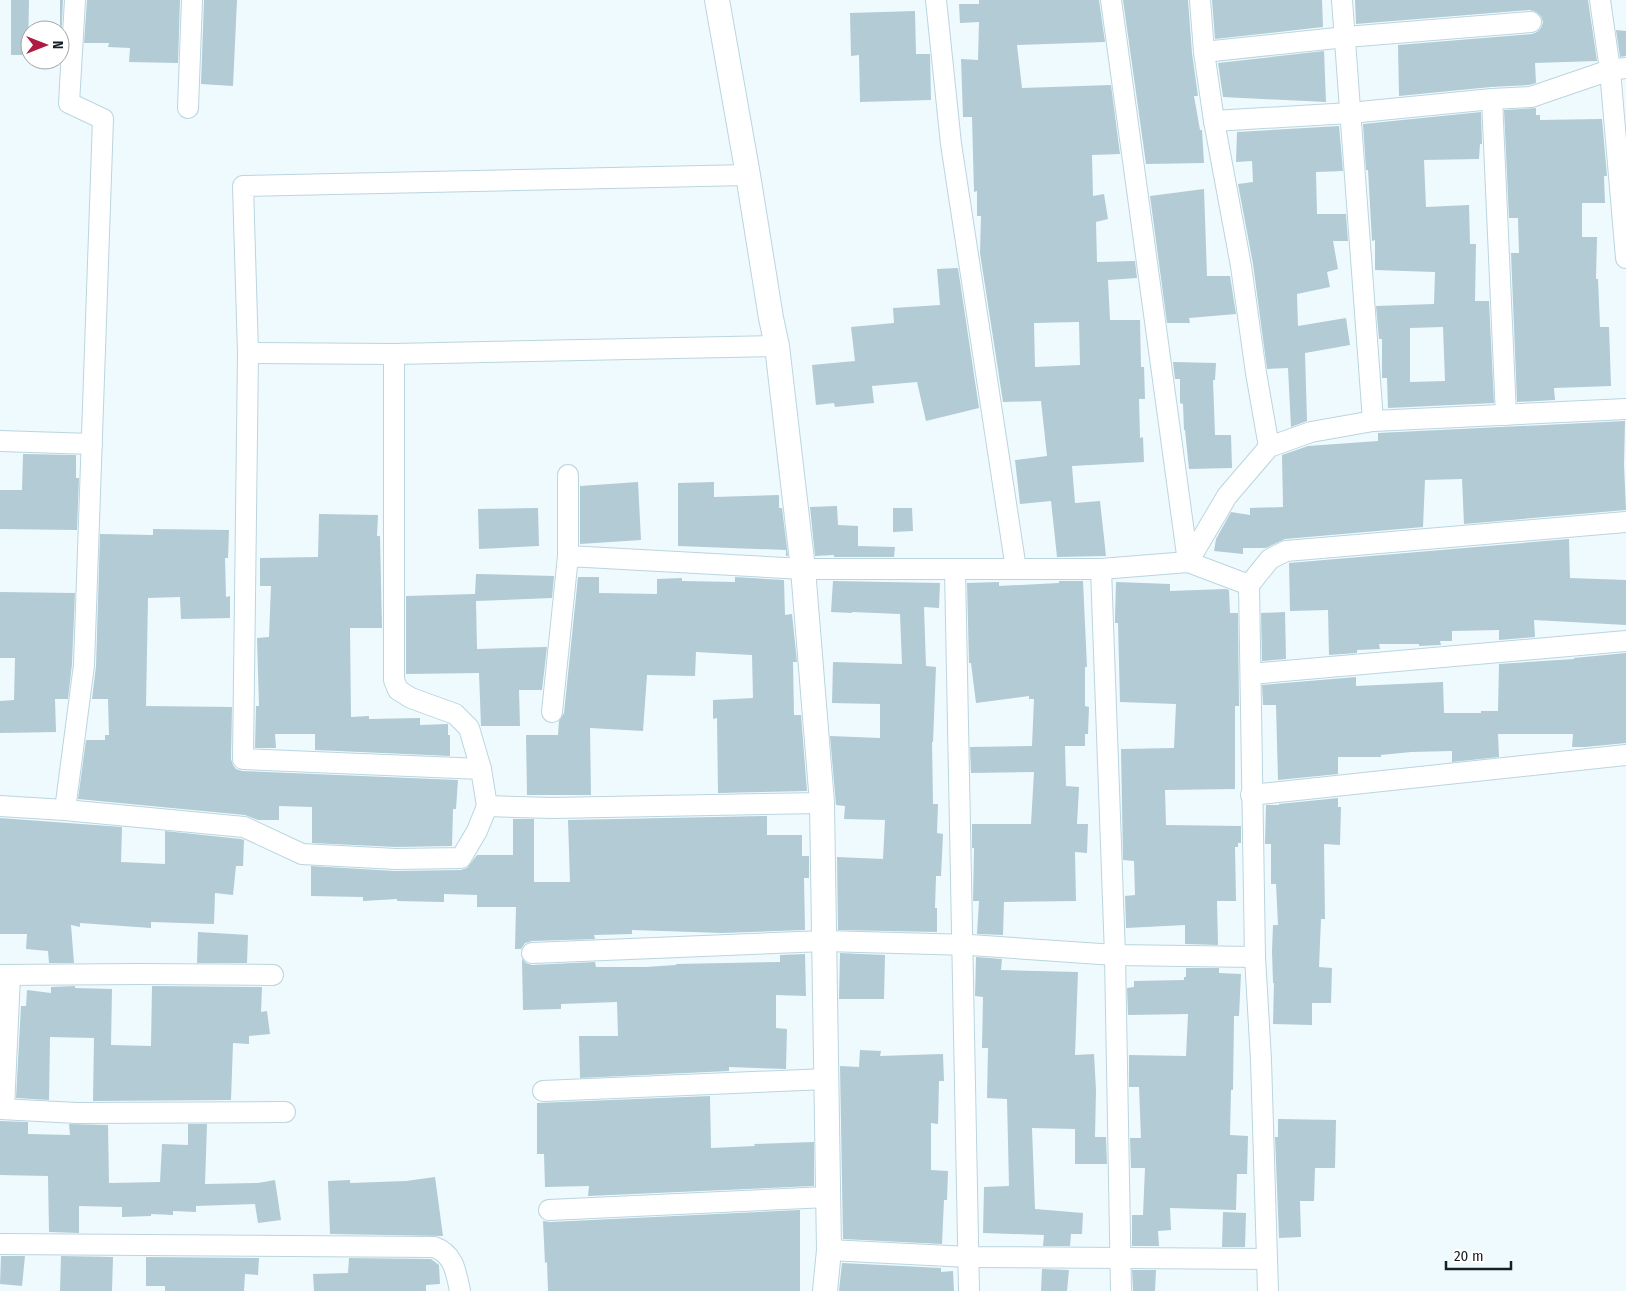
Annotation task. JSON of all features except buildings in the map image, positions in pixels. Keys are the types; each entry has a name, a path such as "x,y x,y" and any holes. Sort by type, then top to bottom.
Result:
{"street":[{"path":"65,810 84,665 103,120 69,102 74,0"},
{"path":"188,108 192,0"},
{"path":"717,0 777,346 804,569 822,803 829,1250 825,1291"},
{"path":"936,0 951,144 1016,569"},
{"path":"1111,0 1188,562"},
{"path":"1200,0 1204,52 1214,121 1241,266 1256,373 1269,447"},
{"path":"1342,0 1373,422"},
{"path":"1600,0 1618,69 1626,258"},
{"path":"1204,52 1346,36 1531,22"},
{"path":"1214,121 1350,114 1492,99 1531,97 1618,69"},
{"path":"1492,99 1506,415"},
{"path":"481,769 243,759 248,353 243,186 748,175"},
{"path":"248,353 394,354 777,346"},
{"path":"0,806 244,826 302,854 396,859 461,858 477,831 487,806 481,769 470,728 455,714 411,698 398,690 394,680 394,354"},
{"path":"1188,562 1227,496 1269,447 1311,432 1373,422 1626,409"},
{"path":"0,441 92,444"},
{"path":"552,712 568,556 568,475"},
{"path":"1268,1291 1261,1060 1255,957 1249,585 1270,559 1286,551 1626,522"},
{"path":"568,556 804,569 1101,569 1188,562 1249,585"},
{"path":"1101,569 1114,955 1121,1291"},
{"path":"954,570 969,1291"},
{"path":"1251,674 1626,641"},
{"path":"1251,795 1626,756"},
{"path":"487,806 552,808 822,803"},
{"path":"532,953 824,941 962,945 1114,955 1255,957"},
{"path":"273,975 5,975 2,1110 77,1113 285,1112"},
{"path":"543,1092 826,1079"},
{"path":"549,1210 828,1197"},
{"path":"0,1244 434,1247 444,1251 454,1267 460,1291"},
{"path":"829,1250 969,1257 1267,1259"}]}
